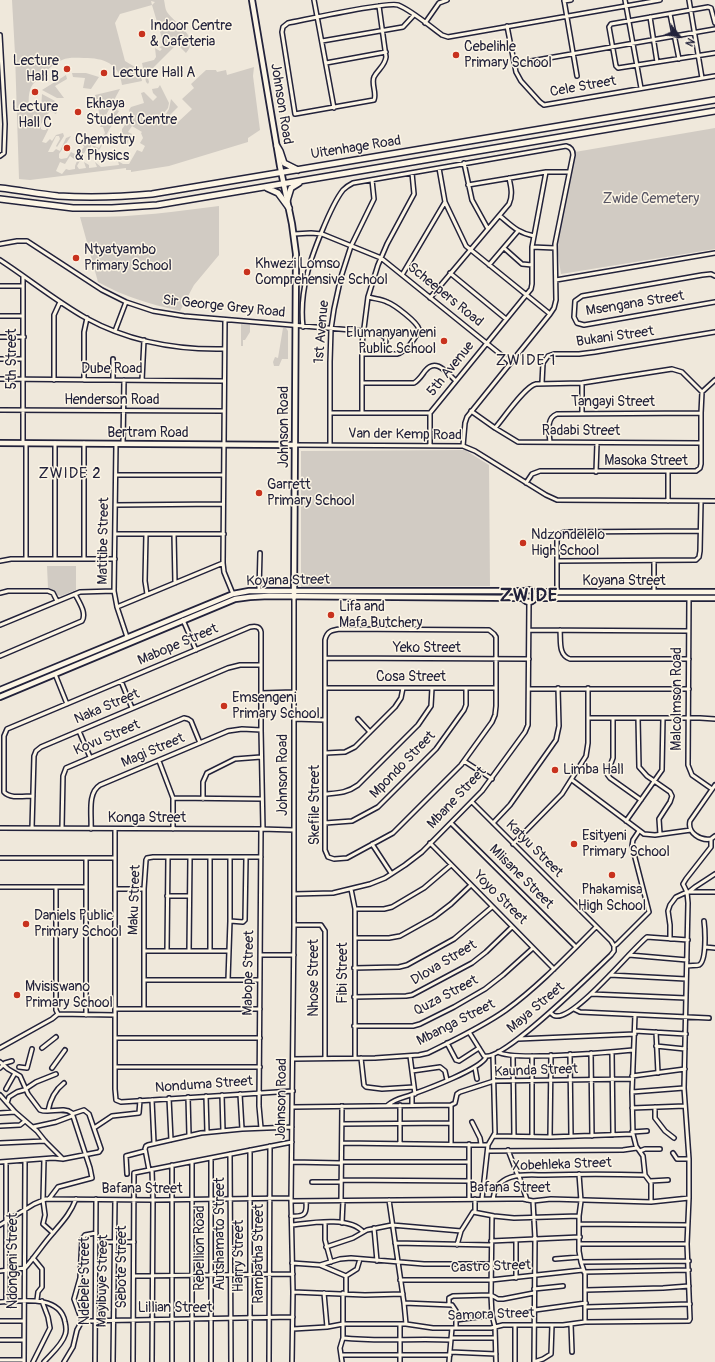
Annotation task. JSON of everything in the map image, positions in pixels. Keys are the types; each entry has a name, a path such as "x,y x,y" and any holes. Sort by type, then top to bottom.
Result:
{"main road":[{"name":"Johnson Road","path":"252,0 281,173 294,234 296,262 294,597"},
{"name":"Uitenhage Road","path":"0,188 57,196 126,196 165,193 715,100"},
{"name":"Uitenhage Road","path":"0,199 60,207 112,208 157,205 715,111"},
{"path":"277,146 284,163 298,170"},
{"path":"287,201 291,188 302,181"},
{"path":"265,188 278,193 289,208"},
{"name":"Bertram Road","path":"0,443 295,445"},
{"name":"Koyana Street","path":"0,690 233,594 259,591 530,590 533,592 715,592"},
{"path":"522,598 524,591"},
{"path":"529,602 533,601 535,598 533,592"},
{"name":"Koyana Street","path":"0,697 235,599 255,596 522,598 529,602"},
{"name":"Koyana Street","path":"535,598 715,598"}],"street":[{"path":"314,0 334,108"},
{"path":"425,23 439,3 447,0"},
{"path":"571,0 564,1 577,76"},
{"path":"625,0 641,88"},
{"path":"379,6 386,57 385,64 374,80 374,100 295,114 282,29 288,24 379,6 398,5 442,35 448,37 567,15 660,0"},
{"path":"689,0 702,78"},
{"path":"715,23 712,10 709,7 611,24 609,26 616,66 618,68 715,52"},
{"path":"670,14 679,59"},
{"path":"322,41 403,27 414,16"},
{"path":"650,17 657,62"},
{"name":"Cele Street","path":"507,26 518,78 544,105 715,76"},
{"path":"514,64 715,29"},
{"path":"0,35 2,108 5,140 4,153 0,156"},
{"path":"326,62 386,52"},
{"path":"0,138 5,140"},
{"path":"303,327 302,314 308,273 332,210 344,188 353,184 372,180 464,163 566,146 571,148 573,153 555,248 556,303 550,314 465,420 463,446"},
{"path":"464,163 468,185 474,205 488,229"},
{"path":"439,168 445,202 464,242 470,250 550,314"},
{"path":"468,185 546,172 569,172"},
{"name":"5th Avenue","path":"430,445 430,413 531,289 532,247 546,172"},
{"path":"362,412 363,331 368,297 380,258 414,194 412,173"},
{"path":"430,298 511,201 512,192 509,178"},
{"name":"1st Avenue","path":"330,445 331,329 338,285 351,246 374,199 372,180"},
{"path":"402,275 445,202"},
{"path":"500,216 518,231 534,236"},
{"path":"489,266 518,231"},
{"name":"Scheepers Road","path":"294,234 322,234 380,258 510,362"},
{"name":"Sir George Grey Road","path":"0,244 27,241 94,285 126,302 154,311 173,315 225,320 363,331"},
{"path":"532,247 555,248"},
{"path":"504,248 522,264 532,265"},
{"path":"556,280 715,253"},
{"path":"0,260 60,302 87,318 115,331 144,340 183,348 224,349"},
{"path":"450,274 506,319"},
{"name":"Msengana Street","path":"714,275 582,296 575,301 574,317 577,323 584,325 715,302"},
{"name":"5th Street","path":"23,276 23,410 26,559"},
{"path":"0,286 23,286"},
{"path":"362,354 401,353 417,333 419,327 389,302 368,297"},
{"path":"54,380 54,315 60,302"},
{"path":"115,331 126,302"},
{"path":"0,316 23,316"},
{"path":"84,380 84,332 87,318"},
{"path":"225,320 223,563 224,572 233,594"},
{"name":"Bukani Street","path":"542,383 543,363 551,354 584,354 715,332"},
{"path":"380,334 386,338 385,354"},
{"path":"0,337 24,337"},
{"path":"142,380 144,340"},
{"path":"0,359 23,359"},
{"path":"113,380 114,359"},
{"path":"362,383 414,383 429,366 434,365 440,367 456,381"},
{"path":"495,428 533,384 582,383 672,369 680,371 684,374 702,392 715,380"},
{"name":"Dube Road","path":"0,379 224,381"},
{"path":"123,444 124,380"},
{"path":"582,383 582,413"},
{"name":"Masoka Street","path":"526,483 532,474 536,472 697,471 700,466 700,413 702,392"},
{"name":"Henderson Road","path":"0,410 224,412"},
{"name":"Radabi Street","path":"471,411 518,442 700,443"},
{"path":"330,412 430,413"},
{"name":"Tangayi Street","path":"550,442 549,421 552,416 561,413 700,413"},
{"path":"55,443 55,559"},
{"path":"84,443 84,559"},
{"path":"596,443 596,472"},
{"name":"Matitibe Street","path":"116,444 114,591 117,607 128,637"},
{"name":"Van der Kemp Road","path":"295,445 463,446 475,451 550,497 563,501 715,501"},
{"path":"668,472 668,502"},
{"path":"116,475 223,475"},
{"path":"557,561 654,561 697,559 700,552 701,502"},
{"path":"116,505 223,504"},
{"path":"557,592 557,539 558,536 564,532 700,531"},
{"path":"115,534 224,534"},
{"path":"146,534 145,582 147,594"},
{"path":"174,534 175,583"},
{"path":"259,591 260,553"},
{"path":"0,561 26,559 115,559"},
{"path":"654,561 654,592"},
{"path":"117,607 223,563"},
{"path":"0,593 8,591 48,591 54,594 57,601"},
{"path":"0,625 75,594 87,591 114,591"},
{"path":"0,656 82,621 84,613 75,594"},
{"name":"Johnson Road","path":"292,1362 293,1292 291,1200 294,955 294,597"},
{"name":"Malcolmson Road","path":"689,598 689,768 696,778 712,789"},
{"name":"Mbane Street","path":"294,894 326,894 351,889 378,881 391,874 414,858 430,844 472,802 492,779 527,728 529,721 529,602"},
{"path":"183,620 196,650"},
{"name":"Mabope Street","path":"33,796 10,796 5,794 5,733 12,726 250,627 256,626 259,628 261,632 262,799 260,980 261,1128"},
{"name":"Skefile Street","path":"486,629 492,632 496,637 496,659 496,706 494,718 464,761 393,833 344,858 331,859 327,856 325,850 326,635 331,630 486,629"},
{"path":"529,630 688,631"},
{"path":"560,630 561,650 563,655 570,659 689,659"},
{"name":"Yeko Street","path":"326,658 529,659"},
{"name":"Naka Street","path":"32,828 33,758 36,751 44,745 228,668 240,665 261,665"},
{"path":"54,674 67,704"},
{"path":"121,681 132,708"},
{"name":"Cosa Street","path":"326,688 495,688"},
{"path":"326,753 348,751 355,747 395,707 401,698 403,688"},
{"path":"326,794 344,793 352,789 412,732 427,713 432,702 432,688"},
{"name":"Mpondo Street","path":"325,823 352,821 378,807 442,741 465,708 466,688"},
{"path":"493,823 510,805 556,740 559,726 558,688"},
{"path":"513,844 556,801 572,780 587,752 588,688"},
{"path":"529,689 689,689"},
{"path":"261,693 294,692"},
{"name":"Kovu Street","path":"62,828 63,776 64,770 70,766 184,718 191,721 200,743"},
{"path":"588,718 715,719"},
{"path":"613,718 613,758 607,772 608,776 641,800"},
{"path":"638,718 639,765 643,771 670,792 672,796 670,802 659,819 660,834"},
{"path":"626,821 655,781 662,768 663,718"},
{"path":"294,720 325,720"},
{"path":"358,720 370,732"},
{"name":"Magi Street","path":"91,829 92,798 93,792 97,787 233,730 261,730"},
{"path":"79,731 90,757"},
{"path":"203,799 203,782 207,773 235,759 261,757"},
{"path":"159,761 173,798 173,829"},
{"path":"464,761 492,779"},
{"path":"572,780 639,831 648,835 690,830 702,839 711,839 715,836"},
{"path":"690,830 690,821 715,785"},
{"path":"173,798 262,799"},
{"name":"Katyu Street","path":"472,802 611,941 614,946"},
{"name":"Mlisane Street","path":"451,823 576,948"},
{"name":"Konga Street","path":"0,828 294,830"},
{"path":"115,829 115,1067 260,1068"},
{"name":"Maya Street","path":"486,1057 493,1055 518,1039 551,1013 611,955 614,951 614,946 618,944 647,916 649,912 646,897 632,846 633,840 639,831"},
{"path":"586,1307 690,1304 687,1244 689,1159 684,1088 689,892 684,884 684,881 711,847 711,839"},
{"path":"372,844 391,874"},
{"name":"Yoyo Street","path":"430,844 554,969"},
{"path":"167,951 168,857"},
{"name":"Maku Street","path":"144,1008 144,889 147,858 261,857"},
{"path":"0,858 116,858"},
{"path":"86,858 86,1015"},
{"path":"189,951 190,858"},
{"path":"210,858 210,951"},
{"path":"228,980 230,858"},
{"path":"230,921 243,922 245,920 246,858"},
{"path":"355,909 384,909 392,907 424,888 451,865"},
{"path":"670,939 668,908 676,897 689,892 715,874"},
{"path":"355,938 388,938 400,936 434,917 451,904 471,885"},
{"path":"0,887 85,887"},
{"path":"56,887 56,1010 58,1014"},
{"path":"116,889 144,889"},
{"name":"Fibi Street","path":"351,889 355,909 354,1058"},
{"path":"689,892 715,892"},
{"path":"167,896 189,896"},
{"path":"354,968 399,967 407,964 454,939 492,907"},
{"path":"687,966 700,964 705,947 704,921"},
{"name":"Nhose Street","path":"294,925 321,925 325,931 325,1058"},
{"name":"Dlova Street","path":"354,996 412,995 472,962 486,952 512,927"},
{"name":"Mbanga Street","path":"293,1058 361,1058 410,1056 428,1053 469,1032 506,1010 532,990 596,927"},
{"path":"551,1013 554,1016 558,1016 574,1009 648,937 688,940"},
{"path":"705,947 715,948"},
{"name":"Quza Street","path":"354,1026 413,1026 420,1024 454,1007 488,986 503,975 533,948"},
{"path":"144,950 229,951"},
{"path":"261,955 294,955"},
{"path":"628,955 687,960"},
{"path":"610,975 686,979"},
{"path":"145,980 260,980"},
{"path":"591,994 686,998"},
{"path":"115,1009 260,1009"},
{"path":"574,1009 580,1012 708,1018"},
{"path":"0,1048 52,1019 58,1014 115,1015"},
{"path":"635,1015 632,1078 633,1133 644,1160 645,1174 652,1186 651,1202"},
{"path":"388,1106 394,1100 448,1080 475,1068 484,1062 486,1057 482,1054 469,1032"},
{"path":"518,1039 635,1032 686,1034"},
{"path":"656,1032 658,1073"},
{"path":"42,1048 56,1037"},
{"path":"115,1038 260,1038"},
{"path":"447,1043 456,1060 459,1060 479,1048"},
{"path":"656,1046 685,1049"},
{"path":"19,1067 27,1068 32,1049"},
{"path":"52,1068 65,1050"},
{"path":"498,1052 503,1055 532,1056 633,1050"},
{"path":"612,1052 613,1135"},
{"path":"591,1053 592,1136"},
{"path":"570,1054 572,1136"},
{"path":"482,1199 488,1145 494,1136 493,1055"},
{"path":"550,1137 551,1055"},
{"path":"410,1056 414,1087 412,1105"},
{"path":"513,1056 514,1136"},
{"path":"532,1056 532,1136"},
{"path":"361,1058 364,1085 366,1087 382,1089 414,1087"},
{"path":"1,1065 12,1061"},
{"path":"1,1065 21,1078 26,1089 40,1110 66,1110 72,1115 92,1178 58,1187 48,1199"},
{"name":"Nonduma Street","path":"115,1067 115,1097 116,1100 121,1102 293,1091"},
{"path":"412,1071 440,1067 445,1070 448,1080"},
{"path":"475,1068 477,1079"},
{"name":"Kaunda Street","path":"451,1105 455,1103 459,1092 494,1081 612,1080 685,1069"},
{"path":"6,1089 15,1073"},
{"path":"7,1103 9,1097 17,1092 56,1074"},
{"path":"48,1111 50,1100 57,1089 64,1083"},
{"path":"632,1092 684,1088"},
{"path":"240,1094 242,1129"},
{"path":"0,1095 15,1112 33,1127 63,1159"},
{"path":"222,1095 223,1131"},
{"path":"206,1096 207,1132"},
{"path":"188,1097 189,1135"},
{"path":"169,1098 171,1140"},
{"path":"94,1128 112,1116 139,1112 140,1100"},
{"path":"152,1100 154,1143"},
{"path":"400,1105 400,1143"},
{"path":"293,1107 451,1105 451,1144"},
{"path":"342,1106 342,1223"},
{"path":"632,1108 685,1106"},
{"path":"655,1107 655,1118 665,1131 674,1138"},
{"path":"0,1162 63,1159 85,1155 100,1150 98,1139 89,1114 84,1110 56,1122 33,1127"},
{"path":"0,1113 15,1112"},
{"path":"0,1126 20,1125 24,1121"},
{"path":"472,1122 480,1138 481,1144"},
{"path":"342,1124 451,1123"},
{"path":"152,1362 153,1200 150,1170 145,1147 154,1143 207,1132 292,1126"},
{"path":"494,1136 592,1136 647,1131"},
{"path":"0,1143 45,1141"},
{"path":"150,1170 292,1142"},
{"path":"342,1143 488,1145"},
{"path":"468,1144 469,1199"},
{"name":"Rambatha Street","path":"269,1362 270,1146"},
{"path":"488,1151 660,1149"},
{"name":"Harry Street","path":"250,1150 250,1362"},
{"path":"508,1150 527,1200"},
{"path":"127,1174 126,1156 145,1151"},
{"path":"673,1153 675,1158 689,1159"},
{"name":"Autshamato Street","path":"230,1154 230,1362"},
{"name":"Rebellion Road","path":"211,1158 211,1362"},
{"path":"44,1159 43,1200 46,1215 43,1225 53,1233"},
{"name":"Ndongeni Street","path":"24,1161 24,1361"},
{"path":"6,1162 6,1302"},
{"path":"192,1162 192,1362"},
{"path":"292,1162 468,1162"},
{"path":"172,1165 172,1362"},
{"name":"Sebote Street","path":"133,1362 134,1173 150,1170"},
{"path":"579,1174 581,1201 579,1216 580,1262 584,1271 586,1290 585,1322"},
{"name":"Xobehleka Street","path":"493,1199 495,1189 500,1182 510,1177 579,1174 645,1174"},
{"path":"650,1181 668,1180"},
{"path":"312,1182 469,1181"},
{"name":"Bafana Street","path":"0,1225 24,1210 48,1199 270,1199 342,1201 493,1199 533,1201 551,1199 651,1202 689,1198"},
{"path":"0,1271 25,1268 64,1221 71,1211 76,1199"},
{"name":"Ndebele Street","path":"95,1362 96,1199"},
{"path":"475,1199 475,1212"},
{"name":"Mayibuye Street","path":"113,1362 115,1200"},
{"path":"389,1200 406,1324"},
{"path":"291,1216 300,1217 305,1213 306,1201"},
{"path":"533,1201 535,1310 533,1362 543,1359 551,1354 552,1325"},
{"path":"457,1245 460,1231 471,1213 475,1212 492,1216 514,1218 579,1216"},
{"path":"492,1216 490,1241 491,1295 492,1315 495,1327 496,1362"},
{"path":"325,1222 324,1234 326,1247 331,1262"},
{"path":"292,1225 325,1222 342,1223 357,1226 363,1232"},
{"path":"579,1224 687,1226"},
{"path":"326,1247 353,1238 374,1228 392,1225 460,1231"},
{"path":"374,1228 377,1261"},
{"path":"64,1362 74,1345 77,1330 82,1321 74,1299 80,1278 82,1239 85,1235 96,1233"},
{"path":"490,1241 580,1237"},
{"path":"516,1240 516,1278"},
{"path":"96,1242 134,1242"},
{"path":"395,1243 490,1245"},
{"path":"580,1244 687,1244"},
{"path":"555,1259 580,1257"},
{"path":"33,1258 42,1269 42,1285 38,1292 37,1300"},
{"path":"320,1265 349,1258 424,1264 491,1264"},
{"path":"346,1276 357,1269 360,1259"},
{"path":"580,1262 689,1261"},
{"path":"292,1263 320,1265 346,1276"},
{"name":"Castro Street","path":"400,1280 491,1280 584,1271 689,1270"},
{"path":"134,1276 292,1274"},
{"path":"342,1362 340,1348 343,1338 346,1276"},
{"path":"449,1304 451,1296 491,1295 498,1299 503,1299 534,1291 563,1286"},
{"path":"586,1290 689,1286"},
{"path":"293,1292 403,1294"},
{"path":"324,1293 328,1327"},
{"path":"0,1302 37,1300 60,1310 66,1328 64,1338 44,1362"},
{"path":"38,1362 34,1361 50,1328 48,1317 42,1301"},
{"path":"404,1303 452,1305 455,1309 456,1328"},
{"path":"535,1310 586,1303"},
{"name":"Samora Street","path":"293,1329 328,1327 343,1324 406,1324 433,1328 456,1328 495,1327 515,1324 552,1325 585,1322 690,1321 690,1304"},
{"path":"456,1320 492,1315"},
{"name":"Lillian Street","path":"82,1321 293,1317"},
{"path":"0,1321 24,1321"},
{"path":"400,1324 400,1362"},
{"path":"515,1324 515,1362"},
{"path":"571,1324 572,1352"},
{"path":"449,1362 452,1328"},
{"path":"343,1338 362,1340 495,1338"},
{"path":"0,1340 24,1340"},
{"path":"341,1355 400,1356 450,1353 496,1354"},
{"path":"0,1360 24,1361"}],"green space":[{"path":"12,0 164,0 167,12 189,36 190,47 186,53 177,44 147,74 148,84 146,82 142,63 154,60 156,57 155,48 160,51 162,49 159,47 162,46 161,43 163,42 152,5 120,14 115,23 125,61 135,67 139,66 142,81 122,85 118,72 109,63 91,58 67,58 46,71 33,84 29,96 30,110 41,109 42,94 55,101 57,111 56,114 50,111 41,124 41,129 43,130 46,130 47,127 49,128 42,142 46,143 50,139 52,141 56,135 63,133 64,136 57,147 56,146 60,139 59,136 56,136 48,152 53,152 56,149 60,151 66,138 71,136 59,154 59,158 61,159 67,158 71,152 78,154 89,138 91,148 90,150 87,148 77,166 79,169 86,168 84,162 89,165 89,168 97,167 95,162 101,167 119,165 118,161 123,164 129,164 137,150 142,152 145,146 140,143 143,138 142,132 132,126 128,132 132,134 127,144 120,137 126,140 128,137 122,133 122,129 130,118 129,110 131,107 144,103 141,93 144,92 153,101 157,97 153,93 152,89 158,88 160,85 169,103 168,108 164,113 168,118 170,116 166,114 169,109 171,99 178,107 170,115 178,122 192,109 182,99 194,88 191,84 206,70 216,70 217,72 226,70 227,75 254,67 253,76 260,130 248,138 248,142 169,166 131,172 131,170 126,170 126,168 30,180 19,179","holes":["70,156 77,161 75,169 66,169 62,174 56,171 60,162 65,164"]},
{"path":"72,73 86,73 99,77 91,89 83,88 85,78 73,77"},
{"path":"66,75 67,79 55,86 64,98 57,98 42,90"},
{"path":"120,89 106,115 108,117 112,116 117,107 117,110 119,111 113,121 115,122 98,150 92,145 99,148 102,143 100,141 105,133 103,127 100,127 102,124 95,95"},
{"name":"Zwide Cemetery","path":"715,128 715,249 561,274 556,242 575,152"},
{"path":"219,206 219,255 194,285 180,311 138,300 98,282 80,217 133,216"},
{"path":"241,324 250,325 250,332 245,340 243,340 243,346 241,346"},
{"path":"283,328 286,328 288,331 288,359 282,359 279,366 274,366 273,362 275,357 278,358"},
{"path":"465,450 489,465 490,586 301,587 301,451"},
{"path":"47,566 76,566 76,590 61,596 57,595 48,588"}],"place":[{"name":"Indoor Centre & Cafeteria","path":"142,34"},
{"name":"Cebelihle Primary School","path":"456,55"},
{"name":"Lecture Hall B","path":"67,69"},
{"name":"Lecture Hall A","path":"104,73"},
{"name":"Lecture Hall C","path":"35,92"},
{"name":"Ekhaya Student Centre","path":"78,112"},
{"name":"Chemistry & Physics","path":"67,148"},
{"name":"Ntyatyambo Primary School","path":"76,258"},
{"name":"Khwezi Lomso Comprehensive School","path":"247,272"},
{"name":"Elumanyanweni Public School","path":"444,341"},
{"name":"Garrett Primary School","path":"259,493"},
{"name":"Ndzondelelo High School","path":"523,543"},
{"name":"Lifa and Mafa Butchery","path":"331,615"},
{"name":"Emsengeni Primary School","path":"224,706"},
{"name":"Limba Hall","path":"555,770"},
{"name":"Esityeni Primary School","path":"574,844"},
{"name":"Phakamisa High School","path":"612,875"},
{"name":"Daniels Public Primary School","path":"26,924"},
{"name":"Mvisiswano Primary School","path":"17,995"}],"district":[{"name":"ZWIDE 1","path":"526,361"},
{"name":"ZWIDE 2","path":"70,474"},
{"name":"ZWIDE","path":"529,596"}]}
